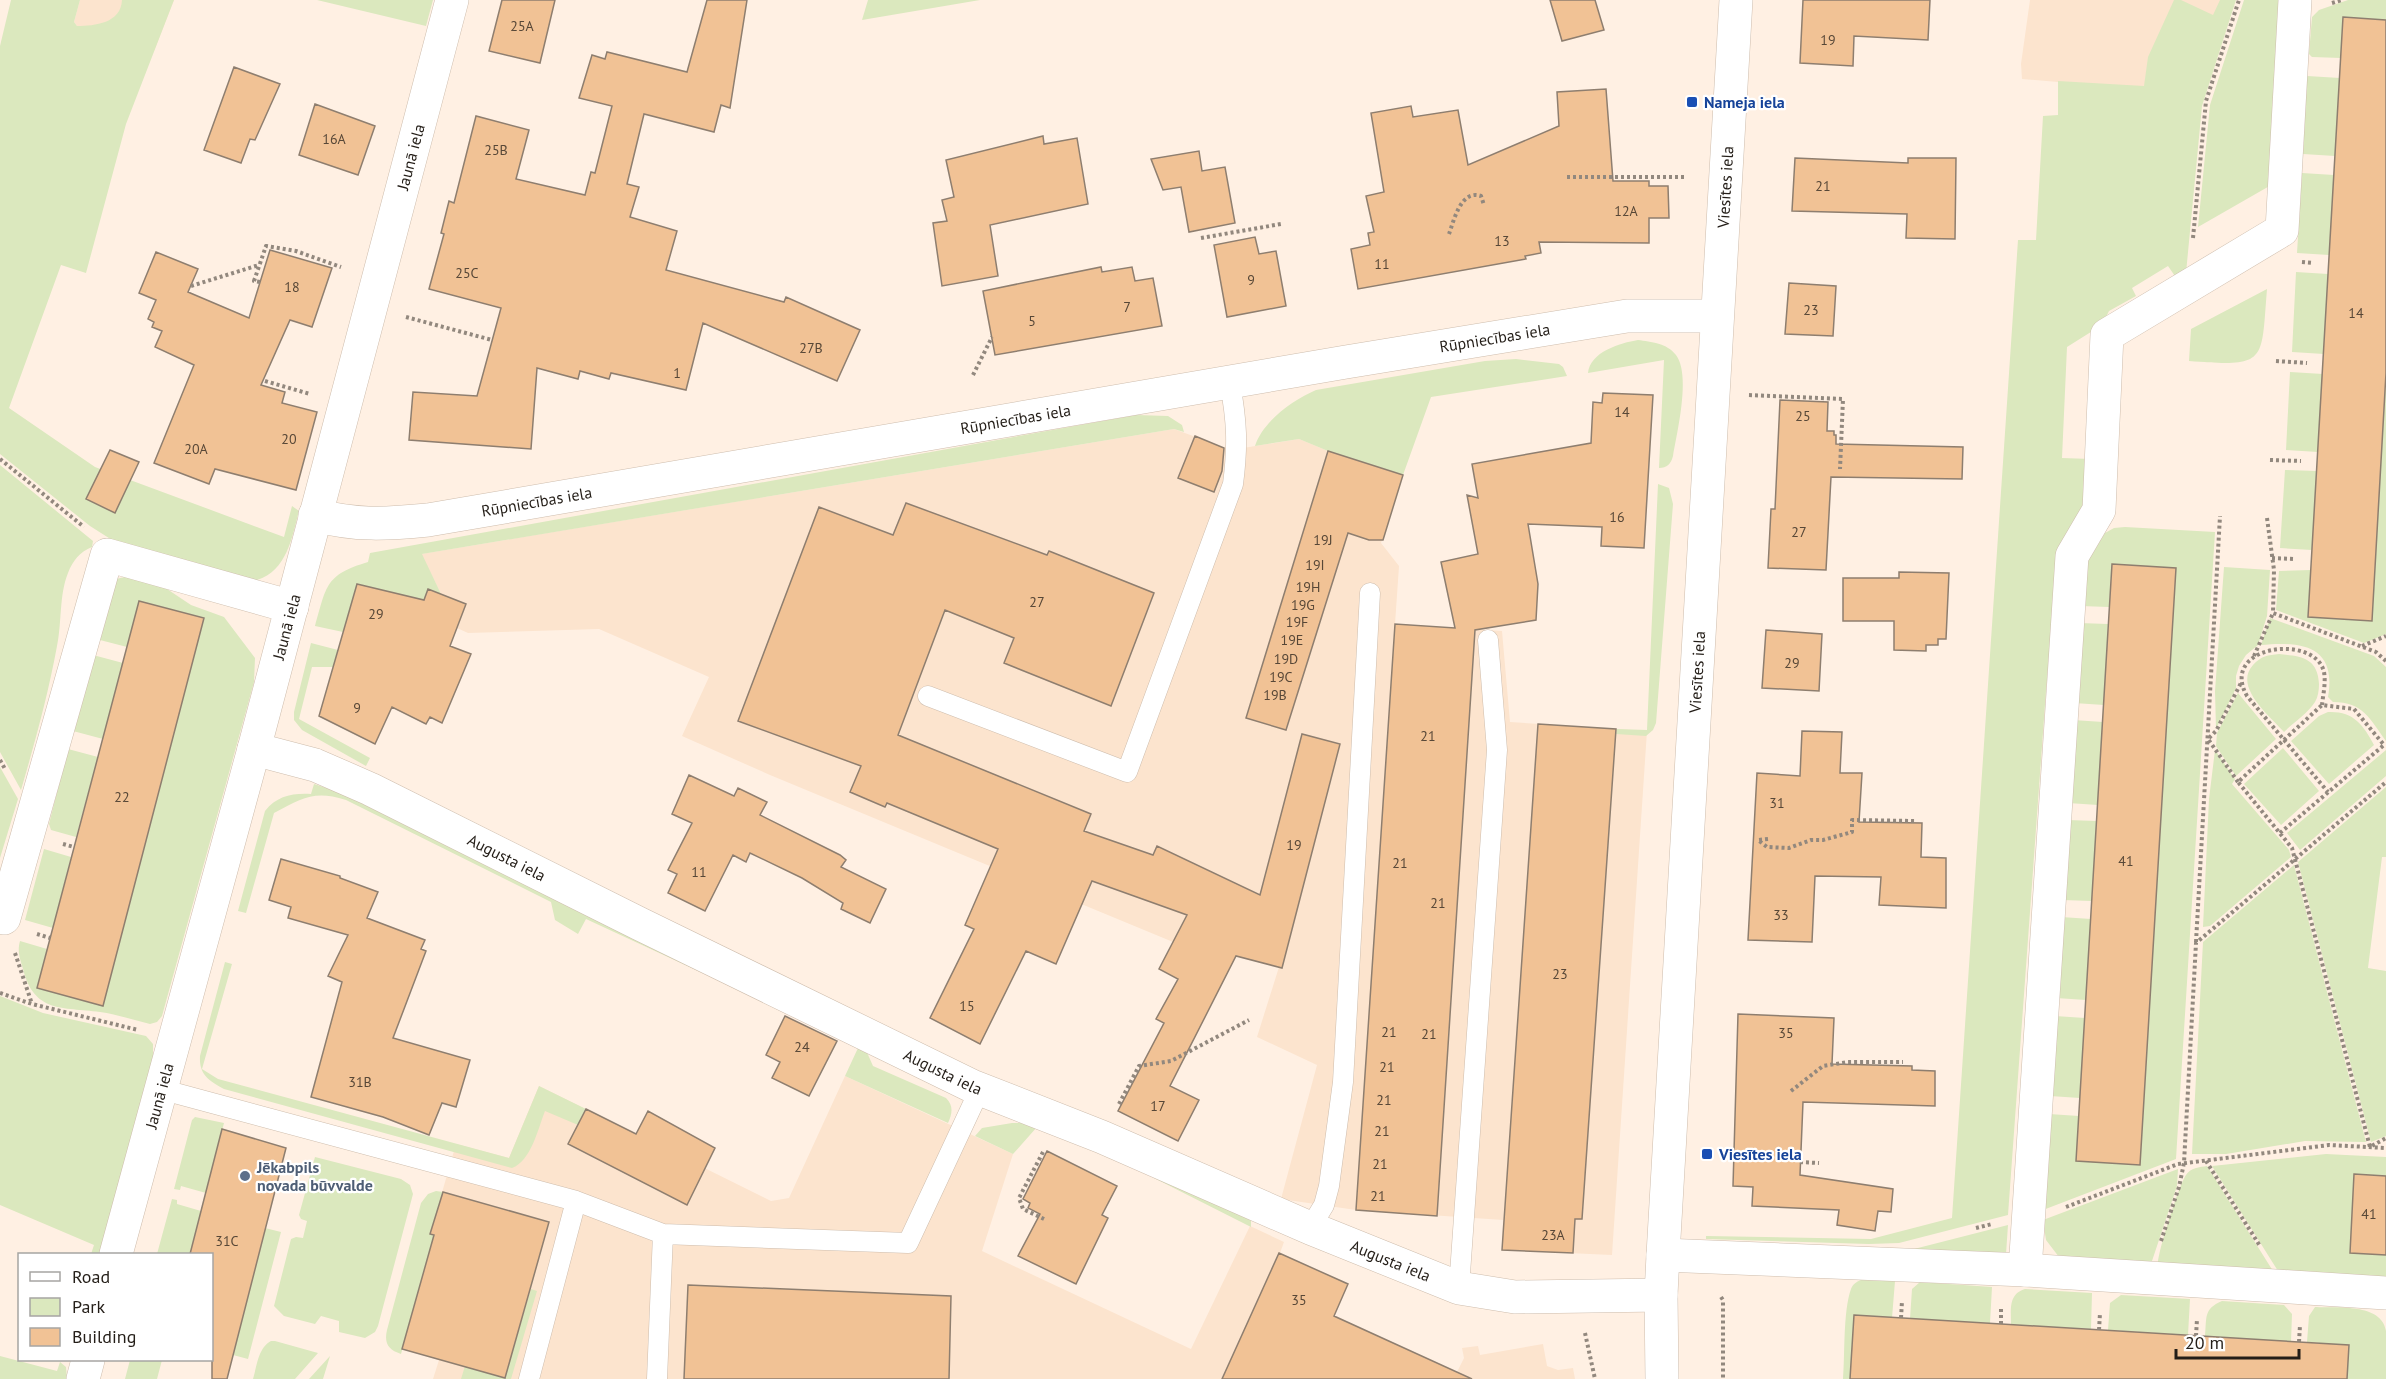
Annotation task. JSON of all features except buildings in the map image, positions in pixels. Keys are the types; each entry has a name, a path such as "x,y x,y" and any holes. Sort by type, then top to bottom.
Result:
{"street":[{"name":"Jaunā iela","path":"116,1253 159,1089 254,749 453,0"},
{"name":"Viesītes iela","path":"1662,1379 1661,1295 1678,1255 1717,316 1736,0"},
{"path":"2025,1270 2072,556 2099,510 2107,335 2282,230 2295,0"},
{"name":"Rūpniecības iela","path":"315,516 345,523 400,523 428,520 1626,316 1717,316"},
{"path":"2,917 107,555 292,607"},
{"name":"Augusta iela","path":"254,749 315,765 370,789 640,924 980,1089 1102,1137 1310,1228 1459,1288 1515,1297 1661,1295"},
{"path":"1678,1255 2025,1270 2386,1293"},
{"path":"83,1379 88,1361"}],"lane":[{"path":"928,696 1127,772 1233,484 1238,449 1236,416 1230,384"},
{"path":"1310,1228 1324,1205 1329,1186 1343,1082 1370,593"},
{"path":"1459,1288 1497,750 1488,640"},
{"path":"159,1089 576,1201 663,1234 908,1243 980,1089"},
{"path":"529,1379 576,1201"},
{"path":"657,1379 663,1234"}],"path":[{"path":"2188,287 2206,101 2239,0"},
{"path":"1567,177 1685,177"},
{"path":"1449,234 1455,216 1467,197 1474,194 1481,196 1484,206"},
{"path":"1201,238 1281,224"},
{"path":"260,282 254,281 266,246 296,250 379,278"},
{"path":"191,286 259,265"},
{"path":"400,315 492,340"},
{"path":"973,375 992,337"},
{"path":"2276,361 2307,363"},
{"path":"265,381 345,404"},
{"path":"1743,394 1843,399 1840,469"},
{"path":"2270,460 2301,461"},
{"path":"2152,1278 2184,1163 2220,516"},
{"path":"2208,739 2216,731 2241,683 2242,672 2253,657 2273,613 2274,570 2267,518"},
{"path":"2272,558 2295,559"},
{"path":"2273,613 2362,646 2376,652 2386,660"},
{"path":"2362,646 2386,636"},
{"path":"2238,782 2322,705 2324,672 2312,656 2304,652 2275,649 2264,651 2253,657"},
{"path":"2241,683 2247,696 2328,792"},
{"path":"2280,833 2384,745 2354,709 2322,705"},
{"path":"2208,739 2216,747 2238,782 2292,848 2370,1147 2386,1138"},
{"path":"2196,943 2386,782"},
{"path":"1768,839 1758,840 1767,847 1789,848 1811,840 1823,840 1852,832 1852,820 1916,820"},
{"path":"2,917 32,1004"},
{"path":"0,993 32,1004 173,1038"},
{"path":"1102,1137 1139,1066 1171,1061 1249,1020"},
{"path":"1791,1090 1822,1066 1848,1062 1903,1062"},
{"path":"1044,1219 1023,1209 1019,1198 1059,1120"},
{"path":"2206,1161 2285,1287"},
{"path":"1800,1162 1819,1163"},
{"path":"1678,1255 1724,1300 1723,1379"},
{"path":"1578,1296 1594,1379"}],"shaded area":[{"path":"80,0 174,0 154,51 77,26 74,22"},
{"path":"2030,0 2228,0 2186,93 2060,91 2058,82 2022,79 2021,64"},
{"path":"1174,429 1231,450 1299,439 1328,451 1403,475 1381,543 1399,566 1395,624 1502,631 1510,722 1647,731 1612,1255 1502,1250 1503,1220 1356,1210 1281,1199 1317,1065 1257,1037 1279,967 1244,958 1247,946 1190,949 770,775 682,736 709,677 599,629 468,633 457,628 466,604 441,594 421,554"},
{"path":"845,1076 1013,1154 982,1251 1191,1349 1250,1226 1284,1242 1280,1253 1348,1284 1334,1316 1457,1372 1464,1358 1462,1348 1478,1346 1480,1355 1543,1344 1547,1366 1558,1370 1573,1368 1575,1379 433,1379 439,1360 402,1349 434,1236 430,1234 456,1144 509,1158 539,1086 771,1201 789,1198"}],"green space":[{"path":"11,0 80,0 74,22 77,26 106,22 117,14 122,0 174,0 126,124 86,273 61,265 9,408 95,467 284,537 292,506 299,511 287,552 282,561 267,576 257,580 112,540 90,526 0,454 0,46"},
{"path":"317,0 433,0 426,26"},
{"path":"868,0 980,0 862,20"},
{"path":"2174,0 2181,0 2213,15 2220,0 2236,0 2202,106 2186,273 2177,279 2168,266 2132,288 2136,296 2109,311 2102,325 2067,347 2062,458 2091,459 2090,500 2056,578 2008,1215 1899,1243 1706,1239 1706,1236 1871,1239 1952,1218 2018,240 2036,240 2043,116 2058,115 2058,81 2144,86 2148,57"},
{"path":"2244,0 2284,0 2273,184 2198,227 2210,105"},
{"path":"2348,0 2386,0 2386,20 2343,17 2341,58 2312,57 2309,54 2312,17 2319,10"},
{"path":"2307,76 2340,78 2335,156 2303,154"},
{"path":"2302,173 2334,175 2329,255 2297,253"},
{"path":"2296,272 2328,274 2324,354 2292,352"},
{"path":"2267,289 2261,346 2255,355 2247,360 2234,363 2189,361 2191,329"},
{"path":"1638,340 1668,348 1676,355 1680,364 1683,389 1677,433 1671,461 1662,468 1659,468 1664,360 1588,373 1594,359 1600,354 1623,343"},
{"path":"1516,359 1559,364 1567,376 1431,397 1403,475 1328,451 1299,439 1255,446 1265,428 1280,412 1316,390 1485,361"},
{"path":"2290,372 2323,374 2318,452 2286,450"},
{"path":"2386,373 2386,634 2364,643 2276,610 2279,571 2311,570 2308,617 2372,620"},
{"path":"1136,415 1168,416 1182,425 1184,432 1174,429 422,554 441,594 428,589 424,600 357,584 343,632 315,626 330,583 343,572 368,562 370,553"},
{"path":"0,465 93,541 92,547 75,560 65,582 59,637 41,718 21,790 0,752"},
{"path":"2285,470 2317,471 2312,550 2280,548"},
{"path":"1658,484 1669,488 1673,504 1656,723 1653,730 1646,736 1616,734 1617,729 1647,730"},
{"path":"2114,528 2215,532 2176,1159 2043,1210 2049,1114 2079,1116 2176,568 2112,564 2109,607 2080,606 2083,569 2105,533"},
{"path":"2224,567 2270,570 2267,616 2258,645 2246,655 2239,666 2236,688 2216,729 2215,691"},
{"path":"129,576 167,589 191,605 224,617 255,658 254,682 162,1016 157,1022 150,1024 106,1013 62,1008 42,1001 34,994 28,983 19,952 20,941 47,949 37,988 102,1006 204,618 140,601 127,647 100,640 116,579"},
{"path":"2270,618 2374,656 2386,667 2386,741 2365,713 2352,705 2333,702 2328,697 2327,667 2322,657 2313,650 2290,644 2261,645"},
{"path":"2079,623 2108,624 2104,705 2074,703"},
{"path":"311,643 338,650 333,667 312,667 299,719 370,758 366,766 302,730 294,720"},
{"path":"2279,654 2301,657 2311,663 2318,675 2319,684 2315,702 2284,732 2256,701 2247,682 2248,674 2256,662 2265,656"},
{"path":"93,655 123,663 103,739 73,731"},
{"path":"2238,693 2276,739 2236,776 2216,746 2217,733"},
{"path":"2328,712 2351,716 2366,731 2374,745 2329,784 2291,741 2319,716"},
{"path":"2073,720 2103,722 2098,805 2068,803"},
{"path":"2283,748 2319,791 2281,825 2244,784"},
{"path":"68,749 98,757 76,837 51,830 49,824"},
{"path":"2215,750 2235,779 2232,784 2289,850 2291,857 2210,926 2203,927 2209,799"},
{"path":"2386,750 2386,776 2300,850 2287,833"},
{"path":"0,767 18,799 0,858"},
{"path":"314,784 348,795 739,990 586,919 578,934 555,920 551,902 346,800 335,797 309,797 274,813 246,913 238,911 265,811 285,796 311,794"},
{"path":"2386,787 2386,857 2382,857 2368,968 2386,971 2386,1136 2371,1142 2298,862"},
{"path":"2067,820 2097,821 2092,901 2062,900"},
{"path":"44,849 71,857 53,928 25,920"},
{"path":"2294,865 2366,1142 2305,1141 2226,1154 2192,1154 2203,942"},
{"path":"2061,917 2091,919 2086,1000 2056,998"},
{"path":"225,962 232,964 202,1069 218,1079 509,1158 539,1086 586,1109 578,1125 545,1111 529,1152 519,1164 512,1168 224,1089 213,1083 203,1072 201,1067 200,1062 200,1056"},
{"path":"0,996 43,1013 146,1036 153,1044 153,1061 103,1253 91,1253 94,1245 0,1205"},
{"path":"2055,1016 2085,1018 2080,1098 2050,1096"},
{"path":"858,1048 865,1048 873,1066 946,1098 951,1110 948,1123 845,1076"},
{"path":"195,1117 224,1123 206,1193 181,1186 180,1190 174,1189 192,1120"},
{"path":"1012,1123 1031,1123 1037,1127 1013,1154 975,1136 982,1128"},
{"path":"2326,1154 2386,1157 2386,1176 2354,1174 2350,1252 2386,1255 2386,1278 2278,1271 2212,1166"},
{"path":"315,1157 401,1179 410,1185 413,1194 378,1326 375,1332 365,1338 339,1332 339,1321 321,1316 315,1324 284,1316 274,1306 291,1239 303,1238 307,1221 301,1219 299,1215"},
{"path":"2207,1166 2273,1271 2158,1264 2174,1204 2186,1175 2195,1168"},
{"path":"2178,1169 2177,1186 2151,1264 2059,1257 2046,1240 2043,1220"},
{"path":"1158,1177 1232,1208 1251,1220 1251,1227 1154,1178"},
{"path":"436,1191 443,1192 430,1234 434,1235 401,1354 388,1345 387,1330 421,1203 428,1194"},
{"path":"172,1199 177,1200 177,1204 201,1211 190,1253 157,1253"},
{"path":"2008,1225 2006,1254 1914,1249"},
{"path":"265,1228 281,1232 248,1359 233,1355"},
{"path":"1861,1280 1895,1281 1892,1318 1854,1316 1850,1379 1843,1379 1848,1298 1853,1286"},
{"path":"1920,1282 1992,1287 1990,1323 1910,1319 1912,1289"},
{"path":"531,1289 537,1291 511,1379 461,1379 465,1366 505,1378"},
{"path":"2025,1289 2092,1293 2091,1329 2011,1325 2013,1299"},
{"path":"2121,1295 2190,1299 2188,1335 2108,1330 2110,1303"},
{"path":"2222,1301 2284,1305 2292,1314 2291,1342 2205,1336 2209,1311"},
{"path":"2315,1307 2367,1311 2383,1322 2386,1331 2386,1379 2347,1379 2348,1345 2307,1342 2309,1316"},
{"path":"271,1341 318,1353 295,1379 253,1379 263,1348"},
{"path":"0,1356 57,1371 60,1362 66,1367 67,1379 0,1379"},
{"path":"330,1356 323,1379 309,1379"},
{"path":"130,1361 162,1361 157,1379 125,1379"}],"place":[{"name":"Nameja iela","path":"1692,102"},
{"name":"Viesītes iela","path":"1707,1154"},
{"name":"Jēkabpils novada būvvalde","path":"245,1176"}]}
